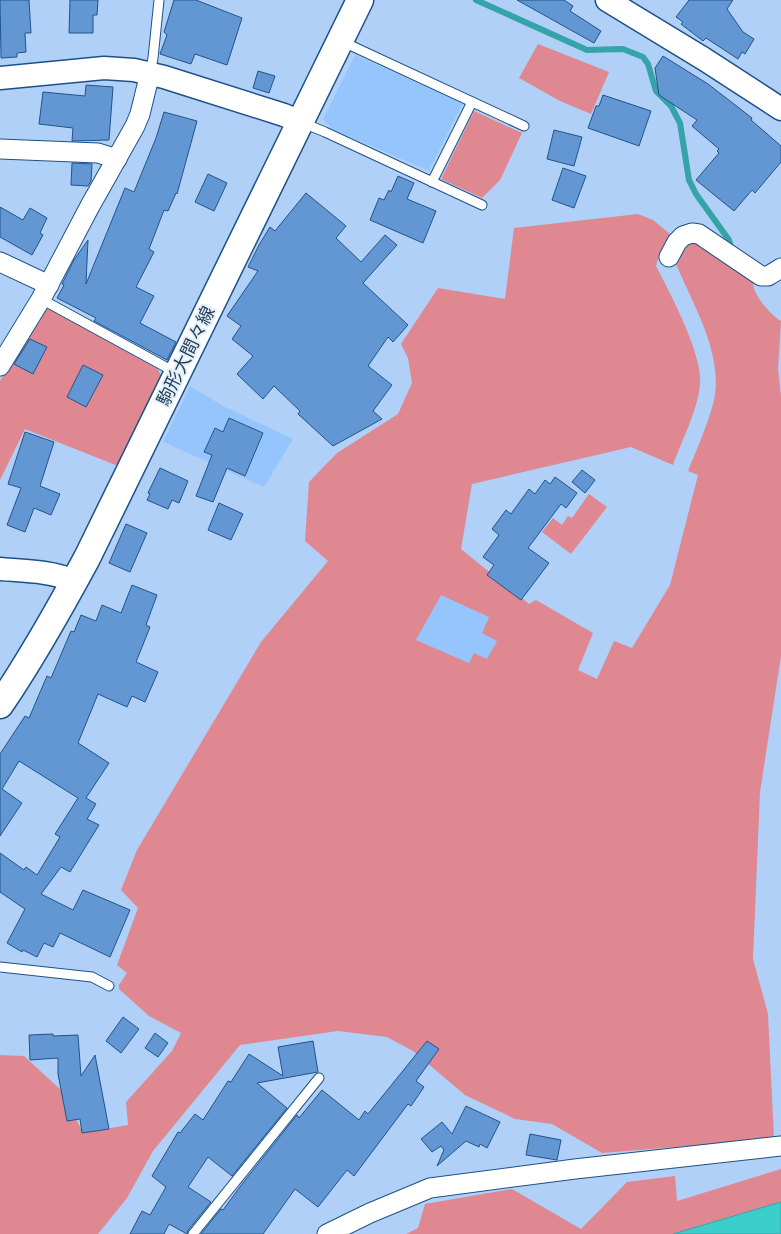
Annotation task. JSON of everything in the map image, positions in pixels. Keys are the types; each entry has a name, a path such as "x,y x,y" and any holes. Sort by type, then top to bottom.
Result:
{"main road":[{"name":"駒形大間々線","path":"0,705 21,674 74,581 360,0"}],"street":[{"path":"607,0 781,109"},
{"path":"0,78 104,68 150,73 276,112 301,122"},
{"path":"0,366 45,292 117,159 140,114 150,73"},
{"path":"0,149 98,153 117,159"},
{"path":"669,256 683,236 692,233 704,237 761,276 768,276 781,268"},
{"path":"0,262 45,292"},
{"path":"0,569 54,574 74,581"},
{"path":"327,1234 370,1213 430,1188 575,1169 781,1146"}],"lane":[{"path":"150,73 159,0"},
{"path":"341,41 524,126"},
{"path":"432,182 472,102"},
{"path":"301,122 482,204"},
{"path":"45,292 177,374"},
{"path":"0,967 92,977 108,986"},
{"path":"193,1234 318,1078"}],"shaded area":[{"path":"538,44 609,72 591,114 560,101 519,78"},
{"path":"355,55 463,103 429,171 332,129 323,119"},
{"path":"474,111 522,133 500,180 482,198 441,179"},
{"path":"638,214 653,220 670,234 656,266 684,324 700,372 699,394 673,465 631,447 472,484 461,549 529,604 536,600 593,633 578,670 597,679 614,641 632,648 670,585 698,475 688,471 707,423 715,395 716,378 710,344 676,264 676,258 688,244 703,244 753,283 756,293 763,304 781,321 778,368 781,397 781,656 760,792 753,959 768,1014 774,1138 602,1153 552,1124 515,1119 465,1095 413,1051 387,1037 338,1031 240,1045 153,1151 127,1198 98,1234 0,1234 0,1055 24,1056 61,1090 67,1121 76,1119 83,1133 128,1125 126,1102 172,1051 181,1033 149,1016 119,989 119,985 127,973 117,965 138,908 121,890 137,850 261,642 328,561 305,541 309,482 337,453 398,414 412,383 408,358 401,344 438,288 505,299 514,228","holes":["441,595 489,617 482,633 497,641 487,659 474,653 469,663 416,640"]},
{"path":"43,305 158,369 161,376 118,466 25,429 0,480 0,381"},
{"path":"190,386 223,406 293,439 264,487 163,442"},
{"path":"589,494 607,507 571,554 542,532 553,518 562,525 568,516 572,518"},
{"path":"441,594 490,617 498,640 487,660 469,663 416,640"},
{"path":"781,1169 781,1202 673,1234 406,1234 418,1228 425,1204 512,1189 581,1229 627,1182 675,1176 677,1201"},
{"path":"781,1202 781,1234 673,1234"}],"building":[{"path":"0,0 29,0 31,33 25,33 26,52 17,53 17,57 1,58"},
{"path":"70,0 98,0 97,15 93,15 93,33 69,33"},
{"path":"174,0 196,0 242,18 227,65 195,54 191,64 160,54 167,35 164,32"},
{"path":"517,0 564,0 573,6 570,11 601,31 594,43"},
{"path":"689,0 733,0 727,9 743,32 754,39 745,54 742,52 738,59 706,38 703,41 681,24 683,22 676,17"},
{"path":"663,56 708,84 752,118 751,120 781,146 781,162 755,193 752,190 734,211 696,180 719,153 717,151 719,149 692,126 697,120 659,95 655,68"},
{"path":"258,71 275,76 269,93 253,88"},
{"path":"86,85 113,87 109,140 72,141 73,128 39,124 43,92 85,96"},
{"path":"603,95 651,111 639,146 588,128 596,106 599,106"},
{"path":"164,112 197,121 177,194 168,211 164,210 149,249 154,252 136,287 154,296 140,323 176,342 167,360 94,321 96,318 57,298 74,260 88,240 86,284 125,188 134,192 156,138"},
{"path":"554,130 582,137 574,166 547,159"},
{"path":"72,163 92,164 91,181 88,186 71,185"},
{"path":"563,168 586,176 574,208 552,200"},
{"path":"208,174 227,183 214,211 195,202"},
{"path":"398,176 414,183 407,199 436,211 423,243 370,220 379,198 384,200 389,190 391,192"},
{"path":"306,193 346,226 336,238 361,262 385,235 397,245 363,283 408,325 393,342 388,337 368,366 392,385 373,411 382,419 333,446 298,414 300,411 274,386 263,399 237,374 253,356 232,339 241,326 227,316 258,271 248,267 270,227 275,231"},
{"path":"0,207 23,220 30,208 47,218 40,233 43,235 32,255 0,237"},
{"path":"30,339 47,347 33,374 14,364"},
{"path":"83,365 103,375 86,407 67,397"},
{"path":"229,418 263,433 245,476 227,468 213,502 196,496 212,455 204,452 215,428 223,432"},
{"path":"25,432 54,442 40,486 60,494 51,515 34,508 25,532 7,525 21,488 8,484"},
{"path":"160,468 188,481 179,503 172,500 168,509 147,500 150,494 148,493"},
{"path":"582,470 595,480 585,493 572,482"},
{"path":"555,477 577,493 566,508 561,504 528,548 549,563 521,600 487,575 494,565 483,557 499,535 492,529 506,510 511,514 529,489 535,494 545,480 550,484"},
{"path":"219,503 243,514 231,540 208,530"},
{"path":"126,524 147,533 130,572 109,563"},
{"path":"132,585 157,595 146,625 150,627 136,662 158,672 145,702 132,696 127,707 98,694 78,743 109,763 86,798 96,804 87,819 99,825 70,872 61,867 41,894 73,910 83,890 130,910 110,957 60,933 53,947 44,943 37,957 23,950 22,952 7,943 25,909 0,892 0,853 24,870 26,867 37,875 60,837 55,834 78,798 19,761 2,789 22,803 0,836 0,754 25,716 29,718 47,676 51,678 71,631 74,632 81,615 96,621 102,605 121,613"},
{"path":"123,1017 139,1029 121,1053 106,1041"},
{"path":"155,1033 168,1043 158,1057 145,1048"},
{"path":"53,1034 53,1036 78,1035 81,1076 95,1055 109,1129 82,1133 80,1119 67,1121 58,1074 58,1058 30,1060 29,1035"},
{"path":"313,1041 318,1072 257,1083 287,1108 232,1176 208,1157 188,1187 211,1202 188,1230 187,1234 169,1224 164,1234 130,1234 142,1211 150,1215 166,1187 152,1176 178,1132 180,1133 195,1114 203,1120 228,1081 231,1082 249,1054 283,1076 278,1047"},
{"path":"427,1041 439,1049 416,1081 424,1087 411,1106 408,1104 354,1176 347,1170 318,1207 295,1189 263,1234 201,1234 221,1209 223,1210 297,1115 299,1118 322,1090 359,1120 365,1111 368,1114"},
{"path":"466,1106 500,1122 487,1148 480,1144 479,1147 466,1141 437,1166 444,1150 441,1146 432,1152 421,1139 442,1122 452,1134"},
{"path":"530,1134 561,1140 557,1160 526,1155"}],"waterway":[{"path":"476,0 587,50 623,49 643,57 648,64 656,91 671,106 680,123 689,180 696,194 729,240 731,247"}]}
